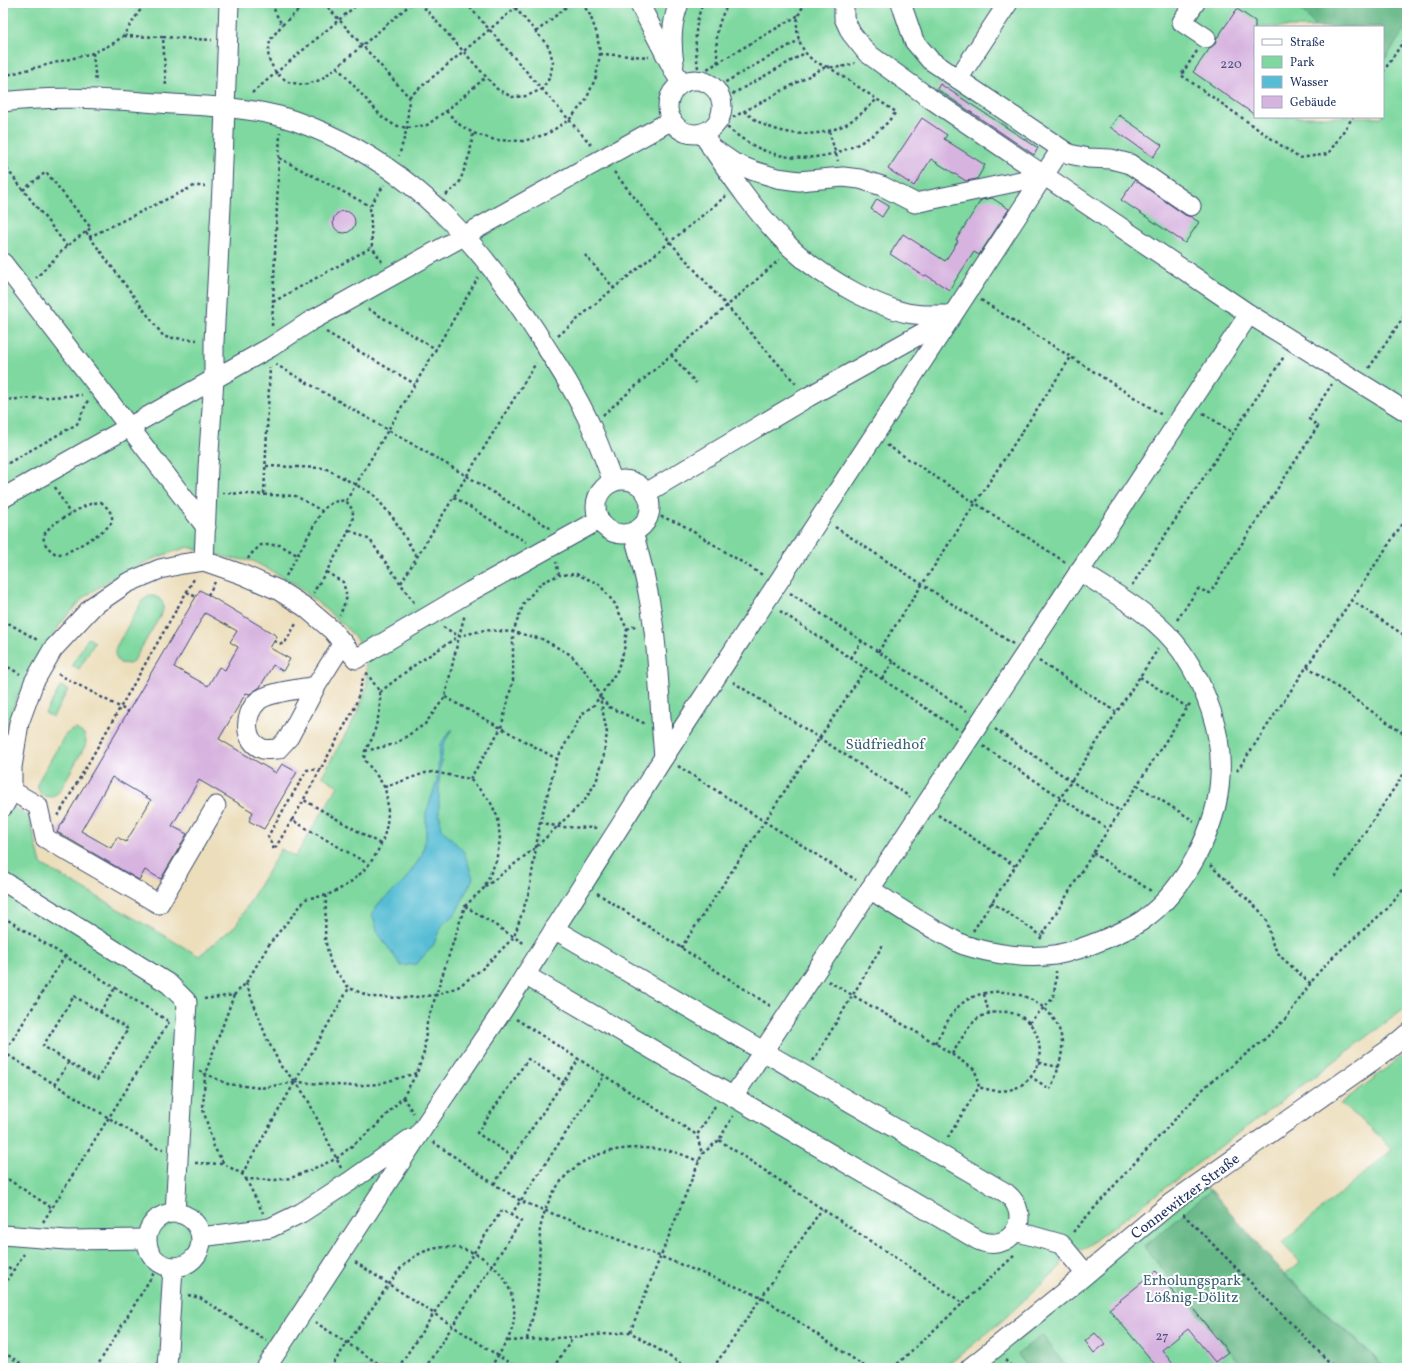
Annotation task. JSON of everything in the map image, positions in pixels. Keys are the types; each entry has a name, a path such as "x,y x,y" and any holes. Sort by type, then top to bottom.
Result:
{"street":[{"path":"204,561 214,379 214,342 229,3"},
{"path":"639,3 675,71 696,80 703,81 718,94 722,108 719,121 711,133"},
{"path":"678,3 671,42 675,71 672,93 668,106 672,120 676,126 688,133 711,133"},
{"path":"844,3 844,18 851,33 867,53 931,99 1249,314 1407,412"},
{"path":"901,3 914,41 930,60 1069,154 1088,158 1111,159 1130,164 1191,206"},
{"path":"958,79 1008,3"},
{"path":"1195,3 1182,22 1206,38"},
{"path":"3,102 54,98 97,99 253,110 281,116 322,132 360,150 403,179 435,205 465,235 488,262 519,305 573,391 590,426 613,482"},
{"path":"3,498 272,347 310,322 350,299 672,120"},
{"path":"711,133 734,163 754,172 777,178 799,181 843,177 860,179 882,186 915,203 1044,176"},
{"path":"711,133 739,186 792,249 815,268 872,301 906,313 954,315"},
{"path":"266,1368 420,1132 525,975 664,757 1061,149"},
{"path":"3,263 24,290 94,391 128,427 206,527"},
{"path":"733,1097 1249,314"},
{"path":"646,493 808,397 954,315"},
{"path":"623,480 630,481 642,488 646,493 650,507 649,514 641,526 633,532 622,534 615,533 609,530 599,520 596,514 597,499 604,488 613,482 623,480"},
{"path":"3,807 12,791 12,767 19,723 34,682 53,649 93,606 127,583 160,569 204,561 241,574 278,590 305,607 337,636 356,659 424,618 599,520"},
{"path":"633,532 649,597 653,621 658,667 664,757"},
{"path":"870,889 929,927 964,945 999,953 1029,956 1055,955 1084,947 1117,935 1143,920 1165,900 1183,878 1199,852 1208,831 1216,803 1220,776 1220,750 1215,721 1205,693 1194,672 1182,652 1168,634 1146,615 1079,571"},
{"path":"316,686 337,636"},
{"path":"12,791 38,806 45,838 159,904 216,806"},
{"path":"3,881 168,984 187,1002 175,1213"},
{"path":"525,975 978,1240 991,1244 998,1243 1005,1241 1016,1231 1019,1210 1012,1197 554,929"},
{"name":"Connewitzer Straße","path":"970,1368 1171,1203 1388,1050 1407,1034"},
{"path":"201,1237 270,1228 301,1213 349,1182 420,1132"},
{"path":"175,1213 188,1217 198,1227 201,1237 200,1248 193,1260 187,1264 167,1266 150,1254 146,1239 155,1221 167,1214 175,1213"},
{"path":"1016,1231 1061,1244 1086,1274"},
{"path":"3,1235 67,1240 146,1239"},
{"path":"167,1266 172,1292 167,1368"}],"path":[{"path":"3,76 93,53 114,43 123,36 145,3"},
{"path":"273,3 275,12 282,25"},
{"path":"308,3 282,25 270,40 268,58 276,73 288,82 304,85 320,80 412,3"},
{"path":"324,3 340,19 409,98 521,3"},
{"path":"251,95 359,3"},
{"path":"420,3 497,89 512,97 527,96 542,89 550,77 553,62 549,47 511,3"},
{"path":"466,3 603,158 670,242 808,397"},
{"path":"536,32 571,3"},
{"path":"446,111 460,125 472,133 495,140 523,141 547,134 569,120 586,100 596,77 600,54 597,34 590,15 582,3"},
{"path":"699,74 695,52 696,30 703,3"},
{"path":"718,63 716,43 718,26 724,10 729,3"},
{"path":"807,3 804,5 796,28 799,40 805,53 815,62 840,68 855,63 867,53"},
{"path":"600,54 675,71 699,74 800,15"},
{"path":"123,36 228,41"},
{"path":"1384,70 1407,36"},
{"path":"163,37 167,104"},
{"path":"1206,38 1181,75 1300,158 1328,154 1352,118"},
{"path":"718,94 799,40"},
{"path":"93,53 97,99"},
{"path":"718,94 805,53"},
{"path":"711,133 740,138 764,150 789,157 810,158 836,153 861,143 880,130 896,112 827,66"},
{"path":"711,133 744,111 827,66"},
{"path":"337,67 382,118 394,125 407,128 428,124 446,111 486,77"},
{"path":"744,111 759,122 784,132 804,134 829,131 847,123 864,112 877,99"},
{"path":"272,347 281,116"},
{"path":"829,131 843,177"},
{"path":"435,205 459,184 470,153 472,133"},
{"path":"279,158 370,206"},
{"path":"3,164 67,246"},
{"path":"23,190 46,172 91,228 67,246 24,290"},
{"path":"89,237 194,186 222,187"},
{"path":"401,583 546,346 614,288 739,186"},
{"path":"86,232 164,337 214,342"},
{"path":"273,302 372,247"},
{"path":"590,426 792,249"},
{"path":"584,255 614,288"},
{"path":"346,501 488,262"},
{"path":"969,292 1176,424"},
{"path":"350,299 436,349"},
{"path":"1360,382 1407,312"},
{"path":"310,322 415,384"},
{"path":"1123,599 1294,341"},
{"path":"671,355 696,383"},
{"path":"878,652 1071,357"},
{"path":"264,494 270,361 467,476 554,545 559,575"},
{"path":"964,945 1198,588 1210,594 1318,426 1309,419 1341,370"},
{"path":"3,400 94,391"},
{"path":"3,466 77,424 94,391"},
{"path":"1190,404 1233,433"},
{"path":"874,436 1079,571"},
{"path":"266,466 325,468 373,494 394,519 417,557"},
{"path":"47,473 70,514"},
{"path":"207,492 296,496 322,511"},
{"path":"454,497 554,545"},
{"path":"274,642 282,644 286,641 350,530 353,516 351,507 346,501 337,500 329,504 322,511 278,590"},
{"path":"101,502 107,506 112,515 112,523 106,530 65,553 56,554 48,549 44,542 45,533 51,525 70,514 91,503 101,502"},
{"path":"649,514 682,524 862,641 1071,781 1120,811"},
{"path":"821,518 1116,712"},
{"path":"1233,777 1407,518"},
{"path":"350,530 370,540 424,618"},
{"path":"241,574 250,555 261,545 280,545 297,555"},
{"path":"45,838 204,561"},
{"path":"326,572 343,582 347,597 337,636"},
{"path":"326,895 325,939 331,965 349,988 372,997 405,998 436,994 458,987 482,969 514,937 529,892 540,822 557,759 582,714 594,705 617,671 624,650 627,629 615,604 599,584 576,574 559,575 541,583 524,603 513,632 512,680 501,728 470,779"},
{"path":"187,592 196,597"},
{"path":"1351,600 1407,637"},
{"path":"766,601 1108,829"},
{"path":"3,620 53,649"},
{"path":"380,692 416,664 459,636 485,630 513,632 542,639 571,654 591,678 600,697 609,708 662,731"},
{"path":"365,752 395,744 425,724 445,697 459,636"},
{"path":"851,658 862,641"},
{"path":"882,679 893,662"},
{"path":"44,666 128,712"},
{"path":"1307,666 1407,736"},
{"path":"681,948 866,668"},
{"path":"224,1164 214,1147 203,1109 205,1074 234,995 246,983 270,943 306,899 326,895 350,883 370,865 382,845 388,817 385,787 364,759 365,752 373,737 380,710 380,692 365,670 355,707 322,769 274,850 268,836 287,803 307,770 322,769"},
{"path":"720,673 1015,866"},
{"path":"1140,677 1187,707"},
{"path":"1029,956 1108,829 1191,701 1205,693"},
{"path":"445,697 557,759"},
{"path":"246,1179 275,1180 292,1178 336,1159 375,1127 403,1097 417,1072 424,1052 427,1023 465,906 484,888 559,827 585,800 596,782 603,760 606,733 600,697"},
{"path":"664,757 870,889"},
{"path":"1335,878 1407,769"},
{"path":"385,787 425,773 433,772 470,779 490,801 498,818 500,840 496,861 484,888"},
{"path":"1137,784 1208,831"},
{"path":"304,800 382,845"},
{"path":"292,820 370,865"},
{"path":"540,822 559,827 600,828 615,835"},
{"path":"1199,852 1207,862 1259,910 1267,921 1274,945 1280,956 1311,984"},
{"path":"1093,853 1165,900"},
{"path":"583,884 786,1017"},
{"path":"1061,1244 1083,1222 1129,1169 1206,1086 1266,1038 1287,1017 1317,974 1334,956 1388,908 1407,885"},
{"path":"991,902 1042,936"},
{"path":"465,906 538,954"},
{"path":"3,917 168,1022 186,1029"},
{"path":"804,1075 884,943"},
{"path":"1029,1023 1053,998 1056,980 1055,955"},
{"path":"65,956 3,1053 157,1148 179,1157 224,1164 242,1174 246,1179 270,1228"},
{"path":"815,973 852,996 936,1043 975,1070 979,1087 938,1153"},
{"path":"246,983 267,1039 282,1068 296,1082 308,1100 336,1159 349,1182"},
{"path":"100,1012 115,988"},
{"path":"242,1174 349,988"},
{"path":"936,1043 951,1016 960,1005 973,997 998,991 1016,993 1030,998 1044,1008 1052,1017 1058,1028 1062,1043 1059,1067 1050,1090 1031,1077"},
{"path":"984,994 989,1014"},
{"path":"187,1002 234,995"},
{"path":"74,996 128,1029 97,1080 69,1062 43,1046 74,996"},
{"path":"502,1010 697,1135 702,1154"},
{"path":"952,1054 970,1026 977,1020 989,1014 1000,1012 1013,1013 1022,1017 1029,1023 1036,1033 1040,1049 1039,1063 1031,1077 1024,1084 1014,1089 1002,1092 991,1091 979,1087"},
{"path":"41,1225 168,1022"},
{"path":"513,1157 477,1133 528,1059 564,1082"},
{"path":"494,1184 579,1059"},
{"path":"54,1085 69,1062"},
{"path":"1039,1063 1059,1067"},
{"path":"184,1065 228,1084 261,1088 296,1082 351,1086 378,1084 417,1072"},
{"path":"511,1215 604,1076"},
{"path":"697,1135 733,1097"},
{"path":"630,1332 702,1154 719,1140 733,1097"},
{"path":"420,1132 521,1201 762,1297 867,1368"},
{"path":"719,1140 963,1303"},
{"path":"527,1339 535,1309 538,1286 540,1226 552,1192 564,1176 580,1162 599,1154 620,1150 645,1148 672,1151 699,1161"},
{"path":"3,1176 52,1208"},
{"path":"1171,1203 1335,1368"},
{"path":"712,1368 822,1209"},
{"path":"398,1368 502,1210 521,1221 424,1368"},
{"path":"893,1368 1036,1237"},
{"path":"330,1368 399,1270 412,1258 427,1251 444,1247 461,1248 474,1252 493,1264 503,1275 511,1290 514,1307 513,1324 508,1341 490,1368"},
{"path":"3,1286 25,1251"},
{"path":"341,1253 517,1368"},
{"path":"3,1264 13,1270"},
{"path":"96,1368 167,1266"},
{"path":"172,1292 200,1298 279,1348"},
{"path":"301,1313 385,1368"},
{"path":"508,1341 630,1332 688,1368"},
{"path":"554,1368 573,1337"},
{"path":"3,1352 28,1368"},
{"path":"675,1368 676,1361"}],"green space":[{"name":"Südfriedhof","path":"3,3 1407,3 1407,1007 1082,1250 1074,1248 1061,1258 1061,1266 1003,1320 944,1368 3,1368 3,801 29,816 41,864 199,956 236,925 281,849 295,857 338,786 322,776 359,710 367,686 366,667 361,645 346,627 297,585 253,561 230,558 188,547 155,558 114,577 83,598 61,623 17,698 7,725 3,743"},
{"path":"1296,3 1407,3 1407,26 1384,60 1384,26 1315,26"},
{"path":"149,596 159,598 161,600 163,603 162,613 133,662 129,664 120,663 115,656 116,647 142,601"},
{"path":"88,638 95,642 79,669 72,665"},
{"path":"61,686 68,690 53,717 45,713"},
{"path":"76,729 84,734 86,742 85,746 59,792 52,797 43,796 38,789 39,780 65,735"},
{"path":"1407,1053 1407,1368 1387,1368 1285,1275 1300,1262 1282,1243 1392,1150 1370,1127 1340,1104"},
{"name":"Erholungspark Lößnig-Dölitz","path":"1206,1186 1286,1277 1386,1368 970,1368"},
{"path":"1211,1190 1286,1277 1386,1368 1244,1368 1144,1247"},
{"path":"1042,1335 1067,1368 1029,1368 1017,1354"}],"water":[{"path":"452,729 443,745 439,782 439,812 442,829 464,852 473,878 456,913 441,926 433,946 416,964 401,966 378,933 372,914 379,903 403,883 422,855 426,837 426,813 437,781 440,744"}],"building":[{"path":"1237,9 1255,21 1254,114 1193,72 1210,48 1215,44 1217,38"},
{"path":"940,84 1038,148 1034,155 937,89"},
{"path":"1119,115 1162,145 1153,157 1110,127"},
{"path":"922,118 947,135 944,139 985,165 977,179 966,181 931,159 914,186 888,169"},
{"path":"1135,180 1185,215 1199,222 1185,243 1121,200"},
{"path":"992,198 1009,209 979,255 974,252 949,290 890,254 903,234 945,261 958,241 956,240 981,200"},
{"path":"877,199 889,206 882,217 871,209"},
{"path":"344,211 352,214 355,222 352,230 344,233 336,230 333,222 336,214"},
{"path":"200,590 277,636 270,648 290,659 283,671 273,665 260,687 250,694 246,693 219,739 276,773 282,764 297,772 264,829 249,821 253,812 199,780 172,826 187,834 161,879 145,870 139,880 57,832","holes":["205,613 237,631 230,642 238,647 225,670 219,667 208,686 174,667","112,777 151,800 126,842 117,837 111,848 81,831"]},
{"path":"1156,1271 1182,1303 1186,1300 1228,1352 1215,1362 1188,1329 1162,1350 1176,1368 1158,1368 1109,1309"},
{"path":"1095,1333 1105,1344 1094,1353 1085,1341"}]}
